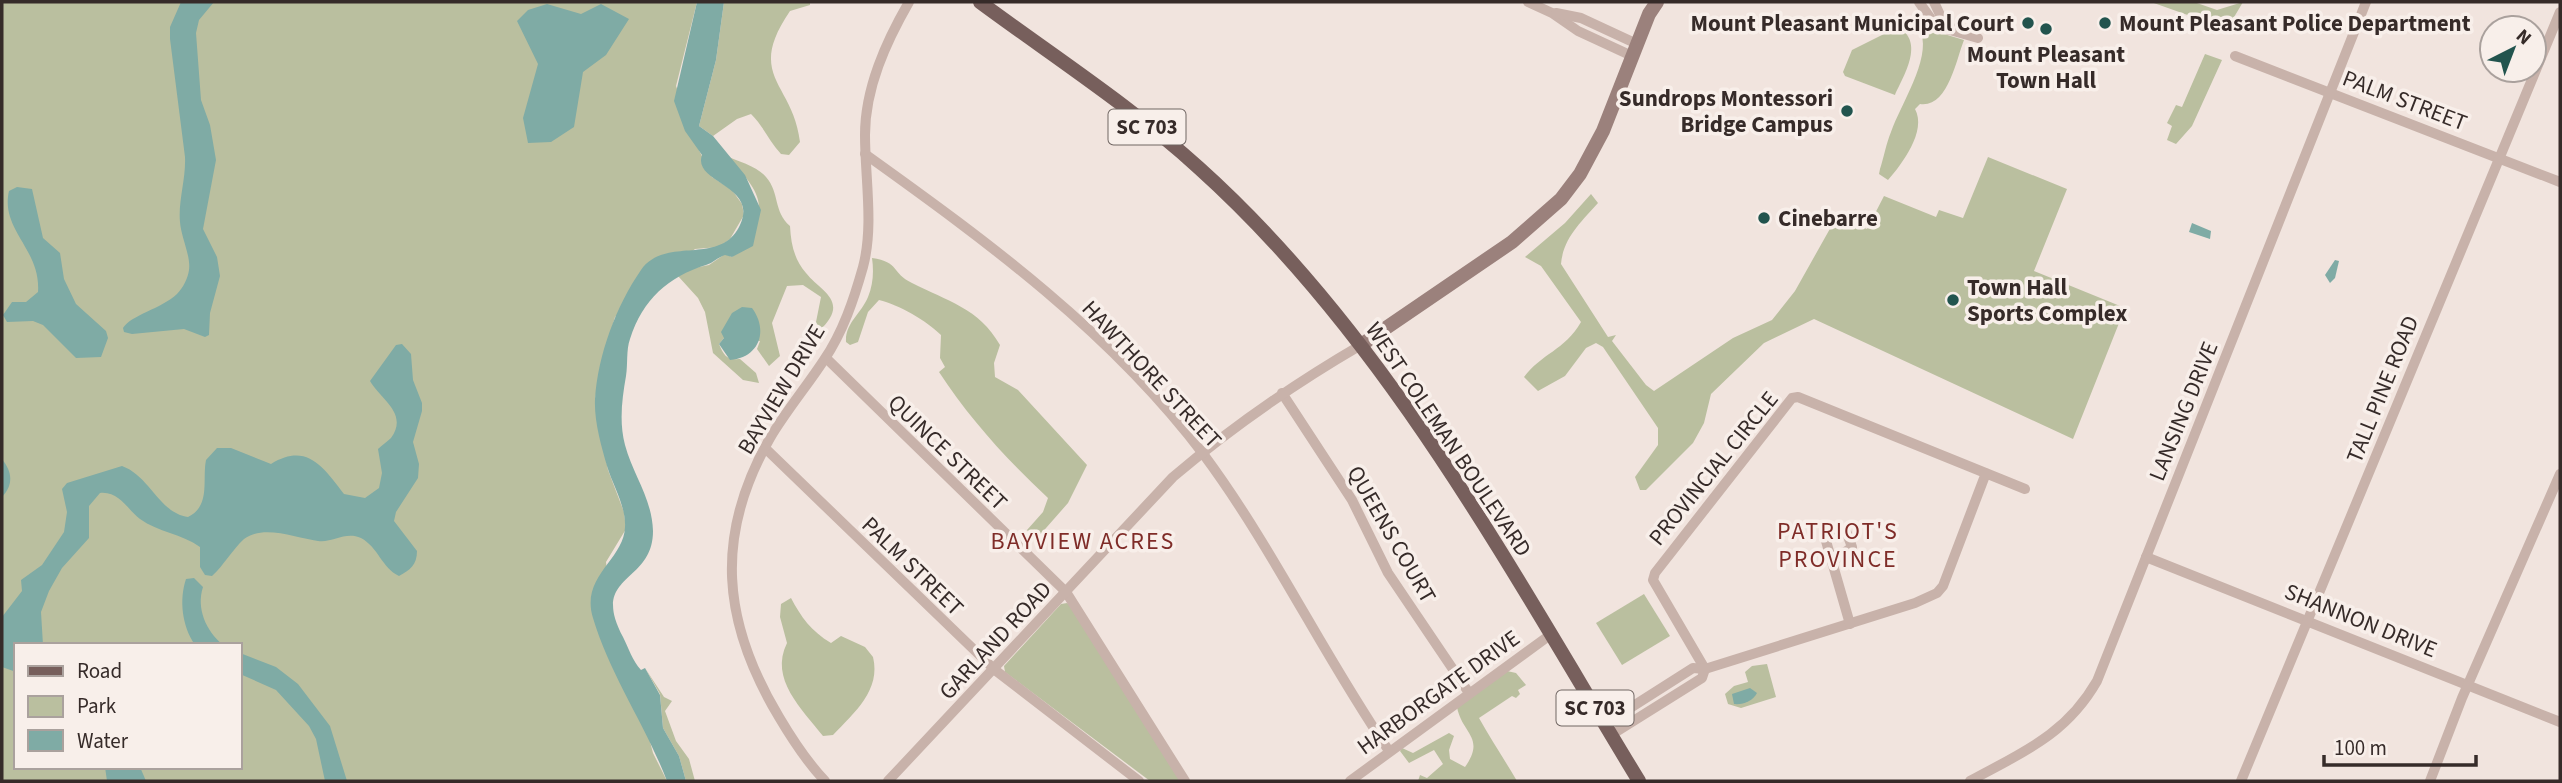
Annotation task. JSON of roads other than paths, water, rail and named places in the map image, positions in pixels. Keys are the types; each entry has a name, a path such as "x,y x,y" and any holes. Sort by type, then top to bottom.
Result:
{"main road":[{"name":"WEST COLEMAN BOULEVARD","path":"980,2 1198,167 1320,293 1386,377 1640,781"}],"street":[{"name":"BAYVIEW DRIVE","path":"825,781 790,734 766,695 745,650 735,617 730,584 734,544 750,477 765,448 826,358 850,308 864,264 867,231 865,154 870,93 882,56 909,2"},
{"path":"1528,2 1552,13 1581,18 1634,50"},
{"path":"1361,345 1513,242 1561,199 1594,150 1634,50 1657,2"},
{"path":"1919,2 1936,26 1978,38"},
{"path":"1934,2 1941,17 1954,29"},
{"name":"LANSING DRIVE","path":"1970,781 2049,738 2082,707 2097,681 2366,2"},
{"name":"TALL PINE ROAD","path":"2241,781 2560,12"},
{"name":"PALM STREET","path":"2235,56 2560,182"},
{"name":"HAWTHORE STREET","path":"865,154 977,235 1044,289 1122,364 1202,453 1250,523 1345,687 1389,751"},
{"name":"GARLAND ROAD","path":"888,781 995,670 1173,477 1219,437 1282,393 1361,345"},
{"name":"QUINCE STREET","path":"826,358 1066,592 1185,781"},
{"name":"QUEENS COURT","path":"1282,393 1352,500 1388,573 1469,693"},
{"name":"PROVINCIAL CIRCLE","path":"1704,669 1653,579 1787,401 1798,397 2025,489"},
{"name":"PALM STREET","path":"765,448 995,670 1139,781"},
{"path":"1608,729 1693,668 1704,669 1850,624 1937,593 1943,586 1986,473"},
{"path":"2430,781 2468,684 2560,474"},
{"name":"SHANNON DRIVE","path":"2146,557 2560,722"},
{"path":"1832,562 1850,624"},
{"name":"HARBORGATE DRIVE","path":"1350,781 1550,635"}],"water":[{"path":"181,2 214,2 199,20 196,33 201,100 210,125 216,160 203,229 217,257 220,276 210,313 209,335 205,337 184,329 132,334 124,332 123,328 133,319 177,294 188,276 189,259 180,214 185,157 170,39 170,27"},
{"path":"697,2 724,2 716,60 699,126 713,136 745,175 761,210 753,246 732,257 722,256 669,283 642,312 628,348 622,410 623,436 628,456 646,497 653,531 644,561 625,580 613,601 615,616 633,658 641,670 645,668 660,695 663,728 679,756 686,781 667,781 609,660 593,618 592,591 618,549 625,527 621,504 600,441 595,399 604,348 616,315 641,270 651,260 664,254 720,245 731,238 740,225 743,212 741,201 706,172 702,155 685,131 674,101"},
{"path":"547,4 581,14 601,4 629,19 606,55 583,72 574,127 551,142 528,143 523,118 538,64 517,21 528,10"},
{"path":"17,187 32,189 43,238 60,253 64,279 76,304 106,331 108,338 101,357 76,358 43,325 33,321 7,322 3,315 12,302 26,302 38,292 33,264 10,217 9,191"},
{"path":"2192,223 2211,231 2210,239 2189,232"},
{"path":"2335,260 2339,261 2335,278 2330,283 2325,275"},
{"path":"742,307 752,308 760,326 760,334 754,349 740,358 730,360 719,344 724,338 721,332 732,313"},
{"path":"402,344 411,354 413,380 422,403 413,442 419,464 418,478 396,512 394,521 417,551 416,560 410,569 399,576 388,568 367,542 355,536 318,541 270,532 244,539 212,576 205,575 200,567 200,547 140,519 118,498 100,493 89,506 89,538 62,568 41,612 43,643 14,643 14,671 2,667 2,617 22,591 21,580 42,565 64,532 67,512 62,489 67,483 122,466 140,478 169,509 188,517 200,506 203,499 206,460 217,448 231,448 271,464 284,458 304,457 321,467 344,494 365,498 379,488 382,473 378,449 391,438 397,421 391,407 370,381 396,345"},
{"path":"2,459 8,469 10,483 2,497"},
{"path":"194,578 203,587 201,603 204,619 221,643 194,643 191,638 183,613 186,579"},
{"path":"242,654 276,667 298,684 330,726 347,781 325,781 316,739 309,726 276,690 242,675"},
{"path":"1750,688 1757,693 1753,698 1734,704 1732,694"},
{"path":"105,769 141,769 146,781 107,781"}],"place":[{"name":"Mount Pleasant Municipal Court","path":"2028,23"},
{"name":"Mount Pleasant Police Department","path":"2105,23"},
{"name":"Mount Pleasant Town Hall","path":"2046,29"},
{"name":"Sundrops Montessori Bridge Campus","path":"1847,111"},
{"name":"Cinebarre","path":"1764,218"},
{"name":"Town Hall Sports Complex","path":"1953,300"}],"district":[{"name":"BAYVIEW ACRES","path":"1083,541"},
{"name":"PATRIOT'S PROVINCE","path":"1838,545"}]}
